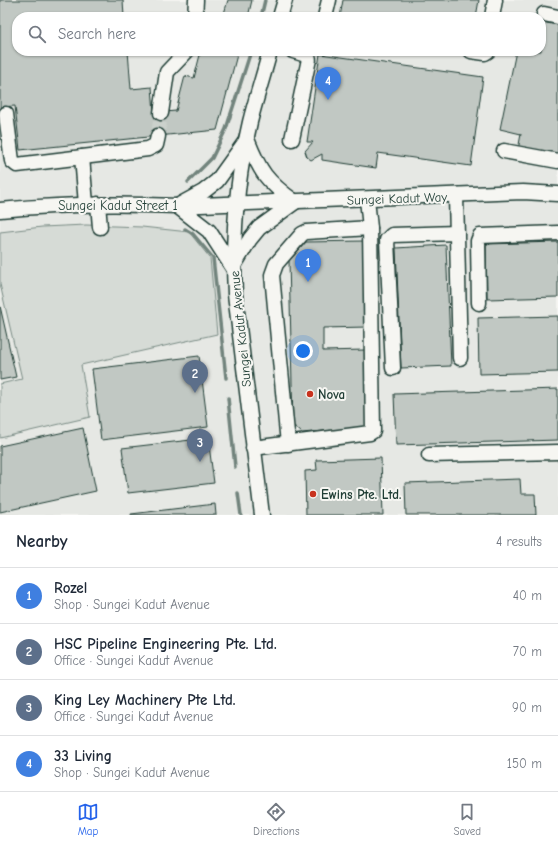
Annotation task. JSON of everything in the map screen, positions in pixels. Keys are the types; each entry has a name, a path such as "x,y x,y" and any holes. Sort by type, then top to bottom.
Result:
{"street":[{"path":"195,12 196,0"},
{"path":"281,12 285,0"},
{"path":"325,12 329,0"},
{"path":"493,12 495,0"},
{"path":"546,14 558,17"},
{"path":"161,113 167,72 182,56"},
{"name":"Sungei Kadut Avenue","path":"262,515 234,294 233,268 237,204 247,138 269,56"},
{"path":"292,139 309,59 307,56"},
{"path":"6,114 14,164 20,165 148,149 156,145 158,136"},
{"path":"247,138 258,165 266,178 274,187 295,202 260,228 250,239 233,268 209,231 177,206 203,192 217,181 247,138"},
{"path":"504,152 558,161"},
{"path":"82,157 92,204 100,227"},
{"name":"Sungei Kadut Way","path":"237,204 523,192 558,194"},
{"path":"456,196 460,358"},
{"path":"254,448 370,433 373,431 370,228 366,199"},
{"name":"Sungei Kadut Street 1","path":"0,210 60,204 177,206 237,204"},
{"path":"288,444 272,275 274,267 306,232 370,228"},
{"path":"394,368 387,240 392,235 456,233"},
{"path":"479,303 478,241 480,236 558,233"},
{"path":"429,455 558,452"}],"shaded area":[{"path":"0,0 558,0 558,515 0,515"},
{"path":"86,225 142,227 189,232 210,258 217,334 81,365 90,417 0,438 0,384 22,379 0,284 0,232 42,227"}],"building":[{"path":"0,0 123,0 124,12 12,12 12,56 128,56 131,89 152,87 154,113 176,111 185,76 194,78 200,56 237,56 217,130 20,150 15,106 0,107"},
{"path":"228,0 252,0 249,12 224,12"},
{"path":"343,0 479,0 477,12 341,12"},
{"path":"546,23 558,25 558,158 518,150 521,134 500,129 515,56 546,56"},
{"path":"320,56 334,56 483,77 471,166 378,153 376,168 322,160 322,154 311,160 307,157 305,151 313,142 307,142"},
{"path":"363,241 367,327 323,328 323,351 365,350 366,427 302,433 293,425 289,261 306,242"},
{"path":"558,242 558,297 487,299 486,244"},
{"path":"446,245 451,366 401,368 396,248"},
{"path":"0,306 16,377 0,380"},
{"path":"558,316 558,372 479,374 478,318"},
{"path":"199,356 208,427 101,440 92,369"},
{"path":"558,389 558,440 396,445 394,394"},
{"path":"83,428 96,491 0,512 0,446"},
{"path":"208,438 214,483 128,493 122,448"},
{"path":"381,458 383,515 306,515 305,471 317,470 316,460"},
{"path":"520,479 521,494 535,494 536,515 406,515 405,483"},
{"path":"215,504 216,515 131,515 131,514"}],"waterway":[{"path":"262,12 265,0"},
{"path":"188,182 212,158 226,129 249,56"},
{"path":"185,229 193,234 213,258 226,378"},
{"path":"228,398 235,467"},
{"path":"238,493 241,515"}],"tunnel":[{"path":"158,136 161,113"}],"place":[{"name":"33 Living","path":"328,100"},
{"name":"Rozel","path":"308,282"},
{"name":"HSC Pipeline Engineering Pte. Ltd.","path":"195,393"},
{"name":"Nova","path":"310,394"},
{"name":"King Ley Machinery Pte Ltd.","path":"200,462"},
{"name":"Ewins Pte. Ltd.","path":"313,494"}]}
